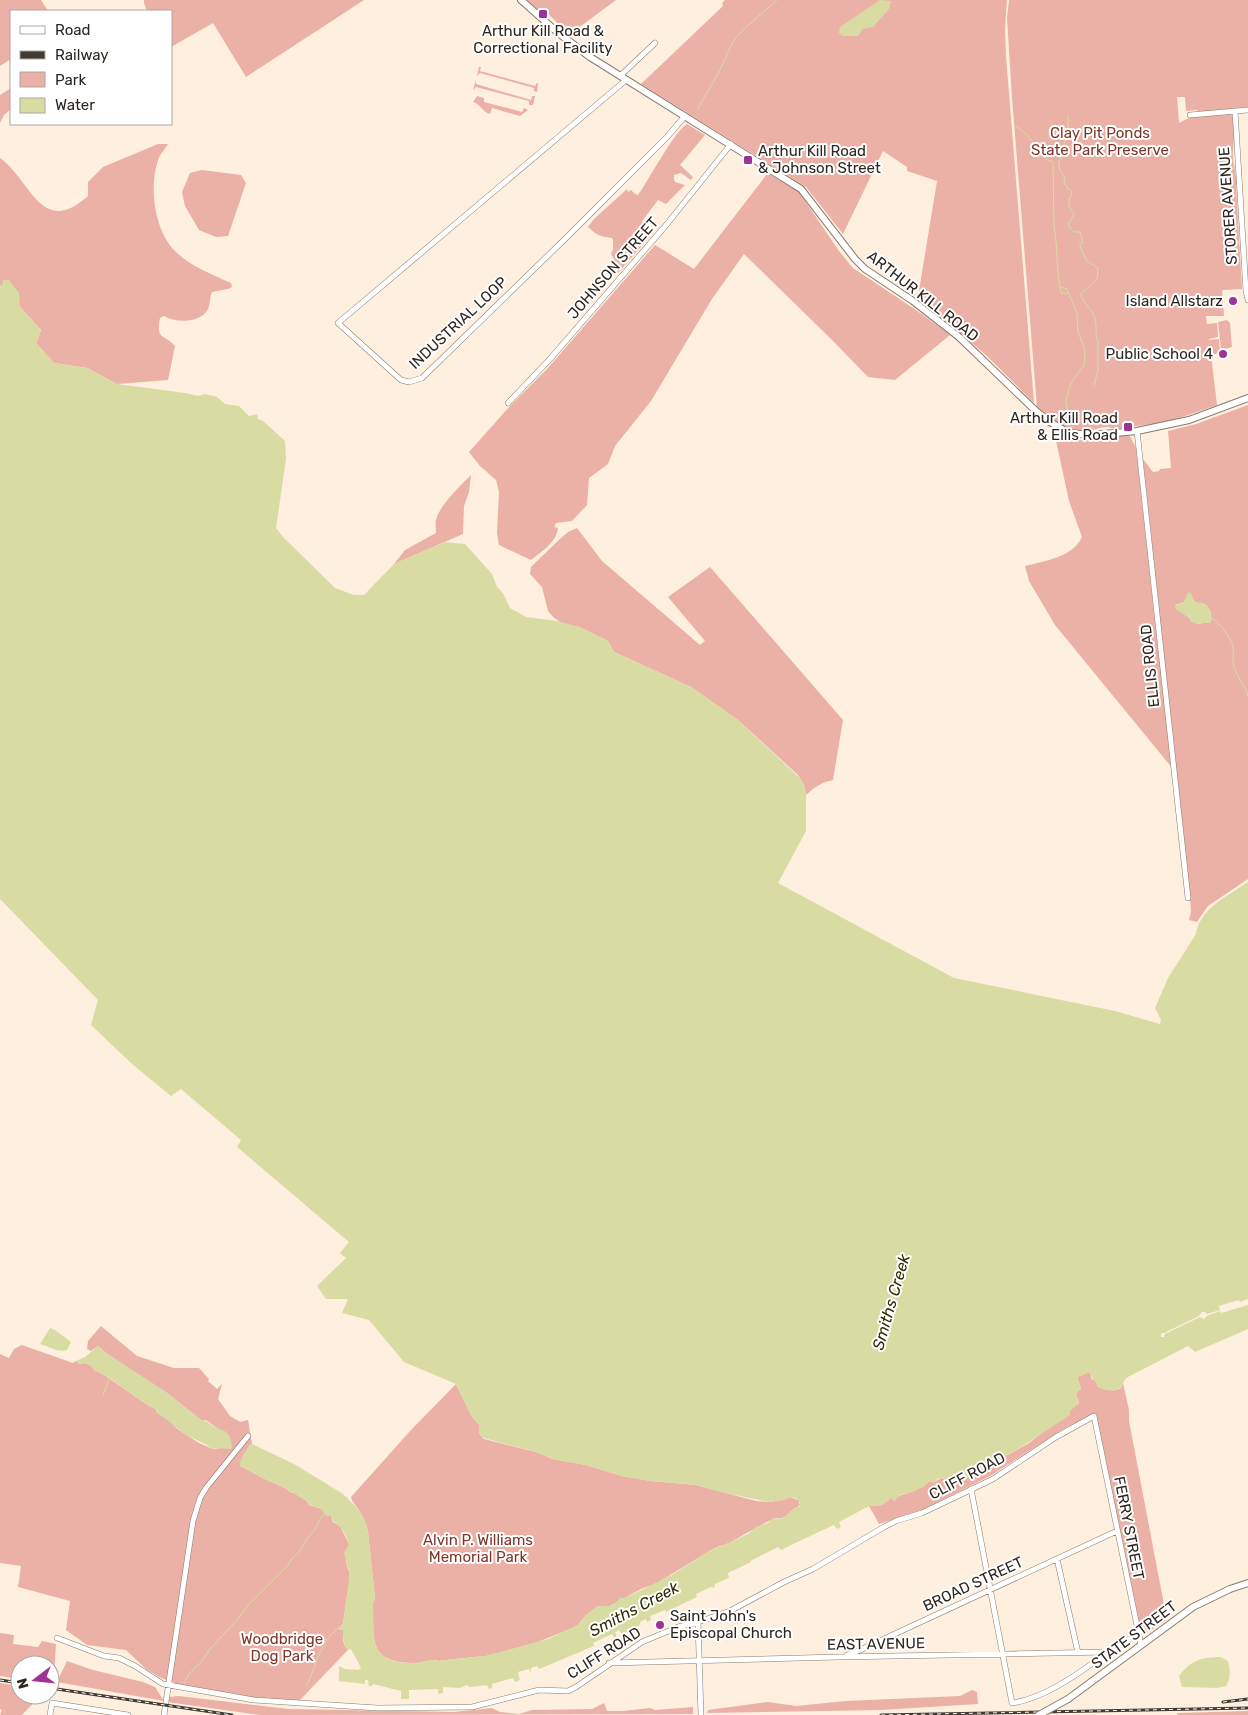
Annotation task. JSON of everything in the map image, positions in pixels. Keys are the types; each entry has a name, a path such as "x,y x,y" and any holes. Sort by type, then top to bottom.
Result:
{"street":[{"name":"ARTHUR KILL ROAD","path":"522,0 573,45 801,189 855,259 865,269 913,301 959,337 1037,412 1070,433 1104,435 1189,420 1248,398"},
{"path":"620,76 654,44"},
{"name":"INDUSTRIAL LOOP","path":"626,80 338,323 401,380 409,382 422,378 667,137 685,116"},
{"path":"1190,115 1248,110"},
{"name":"STORER AVENUE","path":"1235,111 1248,300"},
{"name":"JOHNSON STREET","path":"508,403 550,359 672,219 731,144"},
{"name":"ELLIS ROAD","path":"1137,430 1188,898"},
{"name":"CLIFF ROAD","path":"57,1638 104,1656 119,1658 168,1686 254,1700 377,1708 472,1707 539,1690 568,1690 576,1687 642,1642 657,1635 730,1611 813,1569 896,1521 922,1514 972,1490 993,1479 1056,1437 1094,1416"},
{"name":"FERRY STREET","path":"1094,1416 1141,1645"},
{"path":"164,1715 193,1521 200,1498 206,1488 248,1436"},
{"path":"972,1490 1012,1703 1059,1685 1107,1652"},
{"name":"BROAD STREET","path":"838,1657 858,1651 1117,1531"},
{"path":"1057,1559 1078,1653"},
{"name":"STATE STREET","path":"1039,1715 1068,1699 1193,1606 1248,1583"},
{"path":"698,1622 701,1715"},
{"name":"EAST AVENUE","path":"609,1663 1107,1652 1138,1634"},
{"path":"50,1715 52,1703 128,1715"}],"green space":[{"path":"0,0 41,0 47,10 10,10 10,60 0,66"},
{"path":"144,0 364,0 246,77 213,23 172,46 172,10 147,10"},
{"path":"527,0 616,0 570,34 568,30 566,31 546,12 539,11"},
{"name":"Clay Pit Ponds State Park Preserve","path":"725,0 1007,0 1006,56 1034,403 987,356 918,297 937,181 907,171 907,167 883,151 843,234 806,187 641,84 723,6 722,3"},
{"name":"Clay Pit Ponds State Park Preserve","path":"1009,0 1248,0 1248,107 1198,113 1197,110 1186,111 1185,97 1177,97 1179,123 1191,117 1231,114 1234,124 1233,158 1237,183 1242,289 1222,290 1224,316 1206,316 1207,324 1217,323 1218,337 1209,340 1219,339 1220,353 1211,355 1217,405 1168,422 1114,429 1104,427 1087,431 1073,430 1059,424 1041,412 1037,407 1012,98 1007,18"},
{"path":"479,67 481,67 480,71 535,86 538,83 537,92 534,91 534,88 480,73 477,76"},
{"path":"476,80 476,84 531,100 532,96 535,96 533,105 529,105 529,101 476,87 473,90"},
{"path":"10,89 10,110 4,115 0,123 0,95"},
{"path":"477,96 484,98 484,102 522,112 524,108 528,110 520,116 492,108 490,114 473,102"},
{"path":"687,124 705,135 680,165 693,177 691,180 681,173 674,175 675,182 685,185 666,204 658,200 643,220 641,227 652,228 653,233 618,273 612,266 614,259 611,254 613,249 612,238 599,235 588,227 594,219 627,189 628,192 631,190 638,195 669,145"},
{"path":"158,144 168,144 158,160 154,183 155,208 162,232 175,251 187,261 231,283 232,287 212,292 208,310 202,316 186,321 174,320 164,316 160,318 160,334 175,346 168,380 117,384 87,368 54,363 36,343 41,330 0,285 0,158 11,168 38,201 48,208 59,211 72,207 88,196 88,182 103,167"},
{"path":"202,170 241,175 246,183 228,236 216,237 199,230 185,206 182,192 190,173"},
{"path":"767,174 799,192 839,251 853,268 950,335 895,380 868,377 744,254 712,299 651,401 615,446 608,464 589,478 587,505 572,521 556,523 554,527 558,528 555,538 531,560 499,545 497,533 499,492 496,480 480,466 469,452 510,406 547,369 655,245 694,269"},
{"path":"1227,320 1230,323 1232,347 1221,350 1218,322"},
{"path":"1248,405 1248,879 1208,906 1197,922 1189,920 1191,912 1190,898 1143,459 1153,472 1171,468 1168,431 1196,424","holes":["1188,593 1194,601 1211,612 1211,622 1197,624 1175,605 1185,602"]},
{"path":"1058,432 1070,438 1081,440 1100,440 1118,436 1130,436 1136,448 1173,769 1055,625 1029,581 1025,566 1065,554 1078,544 1082,537 1069,501 1055,436"},
{"path":"471,475 469,492 464,506 463,534 394,564 405,550 436,533 436,520 441,509 450,496"},
{"path":"577,528 602,561 700,645 705,641 668,597 710,567 843,720 833,780 819,785 806,795 804,785 798,775 738,720 691,687 614,652 608,641 579,627 562,623 553,617 548,611 542,587 530,574 531,567 568,532"},
{"name":"Woodbridge Dog Park","path":"101,1326 137,1356 174,1368 199,1368 209,1379 208,1381 217,1389 222,1384 218,1399 230,1416 240,1422 248,1420 252,1444 249,1446 240,1466 294,1493 307,1501 309,1505 322,1509 326,1515 331,1516 333,1522 340,1526 349,1544 346,1562 349,1582 343,1624 338,1629 343,1630 344,1643 348,1650 299,1701 255,1699 185,1687 159,1677 146,1669 126,1650 87,1645 66,1630 70,1601 18,1587 21,1566 0,1563 0,1354 9,1358 14,1349 22,1345 73,1363 76,1361 80,1364 90,1365 156,1409 157,1413 199,1443 213,1449 221,1448 217,1428 206,1420 201,1420 167,1393 107,1354 98,1346 91,1351 87,1349 88,1341"},
{"path":"1090,1372 1092,1380 1095,1380 1098,1387 1107,1390 1120,1389 1123,1383 1129,1410 1129,1421 1166,1615 1165,1621 1145,1633 1140,1627 1096,1413 1063,1429 990,1476 922,1510 879,1524 869,1506 882,1505 891,1498 911,1492 928,1482 935,1482 941,1478 950,1477 963,1480 1029,1443 1079,1403 1076,1394 1081,1388 1077,1377"},
{"name":"Alvin P. Williams Memorial Park","path":"456,1384 471,1415 479,1425 479,1433 484,1439 622,1476 696,1485 756,1501 769,1502 790,1497 798,1500 800,1505 784,1517 774,1518 731,1542 713,1549 657,1583 641,1589 610,1606 598,1606 585,1616 578,1625 535,1643 486,1656 439,1661 430,1660 416,1663 389,1659 377,1648 374,1639 373,1603 375,1598 368,1532 363,1517 351,1497 411,1430"},
{"path":"0,1633 14,1635 13,1644 38,1647 42,1641 56,1644 55,1655 10,1655 10,1678 0,1676"},
{"path":"67,1661 93,1670 143,1682 155,1687 164,1701 60,1683 60,1676"},
{"path":"0,1683 10,1684 10,1705 32,1705 22,1715 0,1715 2,1710 0,1709"},
{"path":"972,1690 977,1692 978,1704 881,1710 707,1713 708,1710 768,1702 796,1706 846,1701 960,1696"},
{"path":"179,1696 288,1709 454,1712 492,1708 500,1712 519,1714 532,1710 592,1709 604,1703 607,1711 693,1707 693,1714 260,1715 167,1702 169,1697"},
{"path":"1248,1711 1248,1715 1177,1715 1178,1713"}],"water":[{"path":"880,0 891,1 889,9 873,27 863,29 858,36 843,36 839,33 840,27"},
{"name":"Smiths Creek","path":"3,280 9,280 19,293 20,307 41,330 36,343 54,363 87,368 117,384 217,397 225,404 239,406 249,416 257,414 258,419 263,421 285,441 286,459 276,528 335,588 354,595 364,595 394,564 445,542 465,544 492,574 497,587 503,593 510,608 526,617 557,621 579,627 608,641 614,652 691,687 738,720 802,780 806,795 806,831 778,883 954,978 1115,1011 1160,1024 1161,1020 1155,1008 1168,978 1196,934 1203,917 1216,904 1248,882 1248,1329 1195,1352 1188,1346 1126,1378 1120,1388 1114,1391 1098,1387 1090,1372 1077,1377 1081,1388 1076,1394 1079,1403 1070,1411 1070,1415 1015,1451 963,1480 951,1480 950,1477 937,1479 936,1482 928,1482 924,1487 914,1492 900,1495 895,1502 891,1498 882,1505 869,1506 839,1522 841,1527 837,1529 834,1525 781,1550 778,1547 728,1573 729,1578 715,1584 714,1588 711,1587 696,1594 697,1597 666,1612 665,1610 650,1616 651,1620 647,1622 646,1619 641,1621 639,1626 626,1632 626,1634 622,1635 619,1630 615,1632 618,1640 612,1634 593,1643 594,1646 539,1669 537,1666 531,1668 531,1673 529,1669 518,1672 520,1680 515,1682 513,1678 492,1684 492,1688 489,1689 487,1685 470,1687 467,1685 460,1688 443,1687 443,1693 438,1694 438,1689 409,1690 409,1699 401,1699 401,1691 373,1684 369,1686 368,1680 365,1680 365,1684 339,1681 339,1666 345,1669 359,1670 361,1668 351,1649 348,1650 345,1645 343,1630 337,1629 343,1624 349,1582 349,1571 344,1553 349,1544 341,1528 333,1521 331,1516 326,1515 320,1508 309,1505 307,1501 294,1493 240,1466 244,1454 252,1444 294,1464 343,1494 359,1510 366,1523 368,1532 375,1598 373,1603 374,1639 377,1648 382,1654 389,1659 400,1662 416,1663 430,1660 439,1661 486,1656 548,1639 578,1625 585,1616 598,1606 610,1606 620,1598 625,1598 670,1576 713,1549 748,1534 756,1527 768,1523 772,1519 783,1518 794,1508 800,1506 800,1503 796,1498 790,1497 769,1502 696,1485 622,1476 586,1465 553,1459 536,1452 484,1438 479,1433 479,1425 471,1415 456,1384 404,1362 369,1320 342,1313 348,1299 326,1299 317,1286 346,1258 340,1253 349,1242 237,1147 241,1140 181,1089 171,1096 132,1064 91,1025 98,1000 0,899 0,285 2,286"},
{"path":"1188,592 1191,593 1194,601 1203,603 1209,608 1211,622 1197,624 1191,622 1189,617 1176,610 1175,605 1184,601"},
{"path":"50,1328 71,1342 67,1350 56,1350 40,1344"},
{"path":"98,1346 167,1393 201,1420 226,1432 230,1438 231,1449 213,1449 185,1434 157,1413 156,1409 108,1377 95,1371 90,1365 80,1364 76,1361 85,1357"},
{"path":"1221,1657 1228,1661 1229,1664 1230,1671 1226,1686 1217,1688 1182,1687 1179,1676 1188,1666 1197,1660"}],"pier":[{"path":"1248,1299 1248,1305 1221,1313 1220,1311 1204,1319 1200,1317 1161,1337 1161,1333 1199,1316 1202,1312 1207,1314 1220,1310 1219,1306"}],"waterway":[{"path":"697,110 719,72 733,41 777,0"},
{"path":"1068,116 1068,128 1059,164 1065,179 1064,182 1068,189 1071,190 1072,196 1069,198 1069,206 1074,215 1068,223 1074,232 1080,232 1083,243 1080,246 1087,261 1098,268 1097,279 1081,294 1083,300 1093,313 1096,323 1098,370 1094,386"},
{"path":"1016,126 1030,138 1044,157 1053,162 1054,227 1060,287 1067,289 1077,313 1078,332 1084,347 1085,359 1084,365 1071,383 1068,393 1066,401 1069,421"},
{"path":"1060,287 1061,293 1068,293"},
{"path":"1212,618 1225,631 1232,643 1234,667 1248,696"},
{"path":"103,1395 110,1377"},
{"path":"184,1684 189,1674 248,1605 288,1565 315,1529 321,1517 326,1513"},
{"path":"306,1686 322,1649 337,1629"}],"railway":[{"path":"0,1680 10,1682"},
{"path":"60,1689 232,1715"},
{"path":"1223,1702 1248,1699"},
{"path":"881,1715 1248,1708"}],"place":[{"name":"Arthur Kill Road & Correctional Facility","path":"543,14"},
{"name":"Arthur Kill Road & Johnson Street","path":"748,160"},
{"name":"Island Allstarz","path":"1233,301"},
{"name":"Public School 4","path":"1223,354"},
{"name":"Arthur Kill Road & Ellis Road","path":"1128,427"},
{"name":"Saint John's Episcopal Church","path":"660,1625"}]}
